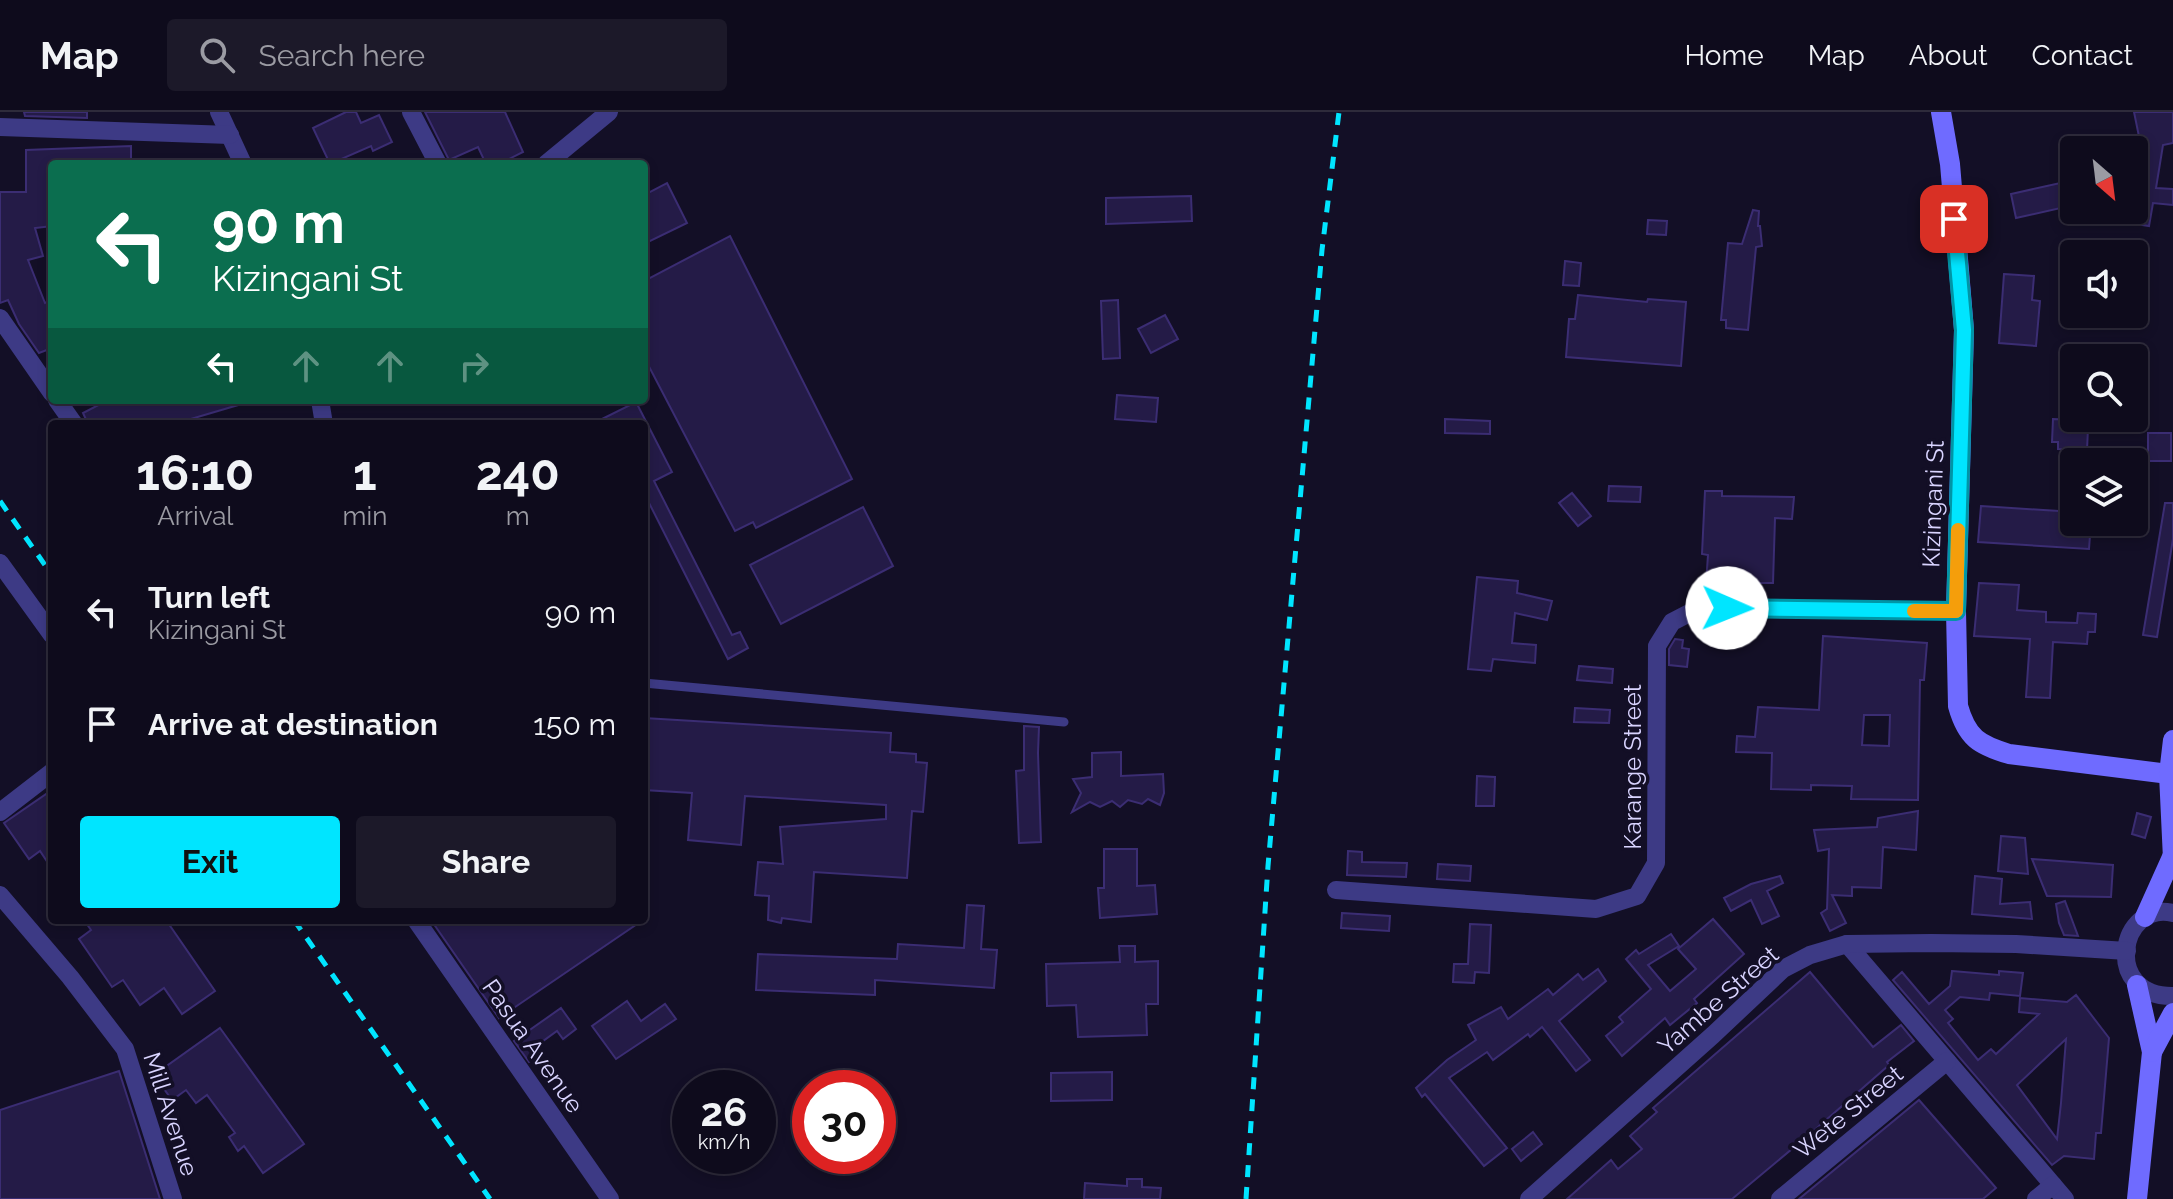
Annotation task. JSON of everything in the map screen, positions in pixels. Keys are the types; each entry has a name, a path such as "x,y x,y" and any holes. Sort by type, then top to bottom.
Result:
{"street":[{"path":"219,112 241,160"},
{"path":"411,112 436,160"},
{"name":"Kizingani St","path":"1941,112 1950,164 1964,330 1956,611 1958,706 1963,721 1972,737 1986,747 2009,754 2171,774"},
{"path":"550,160 597,116"},
{"path":"0,127 230,135"},
{"path":"0,318 48,387"},
{"path":"0,563 48,629"},
{"name":"Karange Street","path":"1336,890 1596,909 1637,896 1656,863 1657,646 1672,622 1699,608 1956,611"},
{"path":"2173,740 2173,858 2145,917 2129,933 2127,951 2127,971 2137,985 2153,995 2173,996"},
{"path":"0,812 48,775"},
{"name":"Mill Avenue","path":"0,895 70,977 125,1049 173,1199"},
{"path":"2145,917 2168,911 2173,913"},
{"name":"Pasua Avenue","path":"419,924 610,1199"},
{"path":"1847,944 2059,1192 2036,1199"},
{"name":"Yambe Street","path":"1529,1199 1783,969 1810,955 1847,944 2016,944 2127,951"},
{"path":"2137,985 2152,1052 2137,1199"},
{"path":"2152,1052 2173,1013"},
{"name":"Wete Street","path":"1780,1199 1947,1061"}],"lane":[{"path":"648,683 1064,722"}],"building":[{"path":"24,112 87,112 87,118 25,116"},
{"path":"346,112 356,112 361,123 379,115 392,142 373,151 371,146 339,160 328,160 313,128"},
{"path":"425,112 505,112 523,152 507,160 484,160 478,147 449,160"},
{"path":"2134,112 2173,112 2173,143 2163,145 2156,188 2173,189 2173,205 2153,203 2149,226 2136,224 2148,224 2148,136 2139,136"},
{"path":"131,146 131,160 48,160 48,226 35,228 43,256 28,260 45,303 48,302 48,350 39,353 19,324 8,300 0,303 0,192 26,192 26,150"},
{"path":"667,183 687,223 648,242 648,193"},
{"path":"2060,183 2060,208 2016,218 2011,194"},
{"path":"1191,196 1192,221 1106,224 1106,198"},
{"path":"1753,210 1759,211 1762,246 1756,247 1748,330 1726,328 1726,320 1721,320 1728,243 1742,244"},
{"path":"1648,220 1667,221 1666,235 1647,234"},
{"path":"730,236 852,479 756,528 753,522 735,531 648,365 648,279"},
{"path":"1565,261 1581,263 1579,286 1563,285"},
{"path":"2004,274 2034,276 2032,300 2040,301 2036,346 1999,343"},
{"path":"1578,295 1647,302 1648,299 1686,302 1681,366 1566,357 1569,319 1575,319"},
{"path":"1118,300 1120,358 1103,359 1101,301"},
{"path":"1165,315 1178,339 1151,353 1138,329"},
{"path":"1117,395 1158,398 1156,422 1115,419"},
{"path":"100,404 242,404 188,420 86,420 83,413"},
{"path":"637,404 645,420 600,420"},
{"path":"1445,419 1490,421 1490,434 1445,433"},
{"path":"2053,419 2060,419 2060,432 2088,432 2087,448 2058,449 2058,442 2052,442"},
{"path":"648,425 672,472 654,481 732,635 740,632 748,648 728,659 648,501"},
{"path":"2148,433 2171,433 2171,461 2148,461"},
{"path":"1609,486 1641,487 1640,502 1608,501"},
{"path":"1705,491 1722,491 1722,496 1794,497 1792,519 1775,518 1773,583 1706,583 1708,555 1702,554"},
{"path":"1572,493 1591,516 1578,526 1559,503"},
{"path":"2165,503 2173,503 2173,539 2157,637 2143,635"},
{"path":"1981,506 2060,511 2060,536 2090,536 2089,549 1978,542"},
{"path":"863,507 893,566 781,624 750,565"},
{"path":"1477,577 1518,581 1517,593 1552,601 1547,620 1515,613 1512,643 1536,645 1535,663 1493,659 1491,671 1468,669"},
{"path":"1979,583 2019,585 2017,610 2046,612 2046,622 2077,623 2078,613 2096,614 2095,632 2088,632 2087,644 2053,642 2050,698 2026,697 2030,639 1974,636"},
{"path":"1823,636 1927,643 1924,680 1920,680 1918,800 1851,799 1852,786 1811,785 1811,790 1771,789 1772,753 1736,752 1737,736 1755,737 1758,707 1819,710","holes":["1864,715 1890,715 1889,746 1862,745"]},
{"path":"1675,639 1683,640 1682,648 1689,649 1687,667 1669,665 1669,649"},
{"path":"1579,666 1613,669 1612,683 1577,680"},
{"path":"1575,708 1610,710 1609,723 1574,722"},
{"path":"648,718 891,733 890,752 916,754 916,762 927,763 923,812 912,811 907,878 814,872 811,922 782,918 781,923 768,920 769,896 755,895 758,862 783,864 780,827 886,819 886,805 745,796 741,845 688,840 692,793 648,790"},
{"path":"1024,726 1039,727 1041,842 1019,843 1016,771 1024,770"},
{"path":"1121,752 1121,776 1163,774 1164,793 1160,805 1148,799 1142,804 1128,800 1120,807 1112,801 1100,807 1090,802 1072,812 1081,793 1073,779 1092,777 1092,753"},
{"path":"1477,776 1495,777 1494,806 1476,806"},
{"path":"48,793 48,863 40,851 29,859 4,823"},
{"path":"1918,811 1916,850 1883,847 1881,888 1852,887 1852,896 1832,895 1846,923 1830,931 1821,913 1827,909 1829,849 1818,851 1814,830 1877,827 1878,818"},
{"path":"2137,813 2151,817 2145,838 2132,834"},
{"path":"2001,836 2025,838 2028,874 1998,871"},
{"path":"1104,849 1137,849 1137,886 1155,885 1157,914 1100,918 1098,888 1104,888"},
{"path":"1348,851 1362,852 1362,862 1407,863 1406,877 1347,875"},
{"path":"2032,859 2113,865 2111,897 2047,896"},
{"path":"1438,864 1471,866 1470,881 1437,879"},
{"path":"1780,876 1783,883 1767,891 1779,916 1762,924 1751,900 1731,911 1724,898 1751,884"},
{"path":"1975,876 2002,879 2000,904 2030,902 2032,919 1972,914"},
{"path":"2065,901 2078,936 2064,935 2059,923 2056,904"},
{"path":"967,905 984,906 981,949 997,950 994,988 875,980 875,995 756,990 758,954 897,959 898,944 964,948"},
{"path":"1342,913 1390,916 1389,931 1341,928"},
{"path":"1713,919 1744,954 1694,999 1697,1003 1670,1025 1665,1018 1622,1056 1606,1036 1623,1022 1619,1017 1651,989 1626,959 1636,950 1639,954 1671,934 1679,946 1648,965 1670,991 1696,969 1678,949"},
{"path":"87,924 169,924 215,991 182,1014 164,988 140,1005 123,980 112,987 79,939 91,930"},
{"path":"434,924 637,924 499,1018"},
{"path":"1470,924 1491,925 1489,973 1475,972 1474,983 1453,982 1454,964 1468,964"},
{"path":"1119,946 1135,946 1135,962 1158,961 1158,1004 1146,1004 1147,1035 1078,1037 1076,1005 1047,1006 1046,964 1120,962"},
{"path":"1598,969 1606,981 1559,1021 1590,1060 1576,1071 1542,1027 1493,1060 1487,1052 1449,1078 1507,1148 1484,1166 1425,1094 1422,1097 1416,1088 1447,1060 1476,1040 1468,1025 1501,1007 1508,1019 1548,989 1553,995 1578,974 1583,980"},
{"path":"1952,971 1999,975 1999,971 2023,973 2020,996 1990,993 1989,1000 1960,997 1945,1010 1953,1019 1948,1023 1978,1060 1991,1049 1996,1054 2039,1014 2019,1012 2020,998 2067,1002 2076,995 2109,1038 2101,1133 2096,1133 2094,1159 2064,1156 2052,1165 1893,980 1902,972 1929,1004 1950,986","holes":["2066,1039 2057,1139 2017,1085"]},
{"path":"1810,972 1873,1047 1901,1025 1914,1041 1732,1199 1567,1199 1611,1160 1618,1169 1642,1149 1630,1136 1657,1112 1653,1108"},
{"path":"627,1001 641,1021 665,1004 676,1019 616,1059 592,1026"},
{"path":"561,1008 576,1029 563,1039 557,1031 535,1047 541,1054 529,1062 514,1041"},
{"path":"220,1028 304,1144 263,1173 244,1146 238,1151 229,1137 235,1133 207,1095 196,1103 186,1090 172,1100 154,1075"},
{"path":"119,1071 160,1199 0,1199 0,1110"},
{"path":"1112,1072 1112,1100 1051,1101 1051,1073"},
{"path":"1919,1100 1996,1188 1983,1199 1799,1199"},
{"path":"1533,1132 1542,1144 1521,1161 1512,1149"},
{"path":"1127,1179 1142,1179 1142,1187 1161,1188 1160,1199 1084,1199 1085,1183 1127,1186"}],"railway":[{"path":"1246,1199 1268,866 1322,250 1339,112"},
{"path":"0,501 48,569"},
{"path":"297,924 490,1199"}],"slow traffic":[{"path":"1914,611 1956,611 1958,530"}],"route":[{"path":"1727,608 1956,611 1964,330 1954,219"}]}
